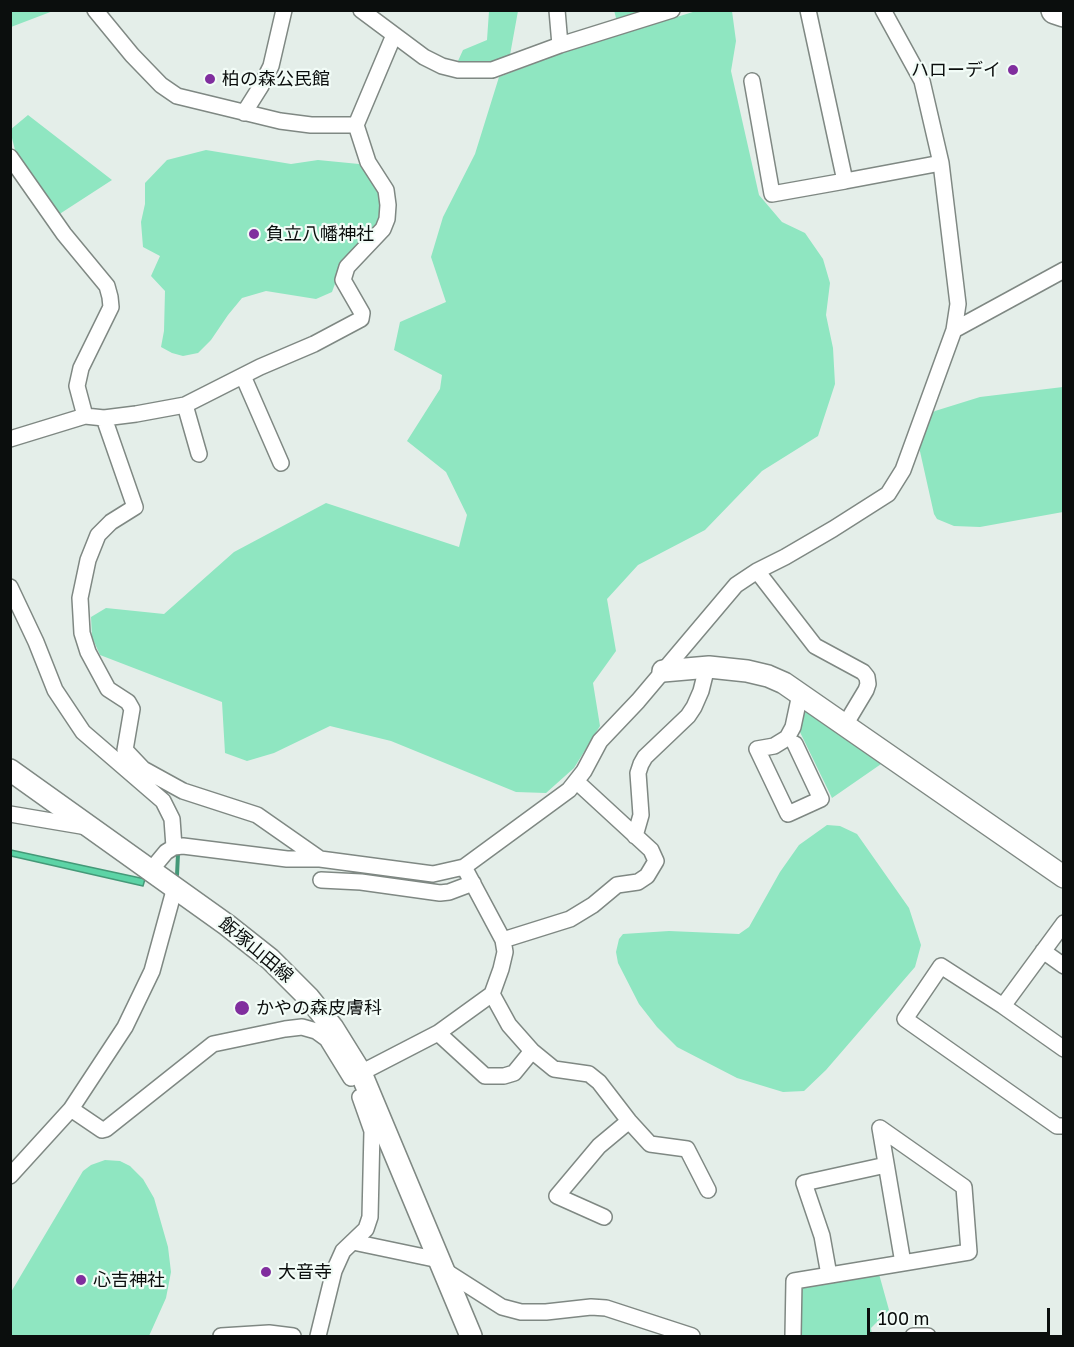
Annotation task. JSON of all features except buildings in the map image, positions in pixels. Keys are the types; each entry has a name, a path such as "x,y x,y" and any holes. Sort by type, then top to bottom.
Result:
{"highway":[{"path":"1055,10 1064,13"}],"main road":[{"path":"663,671 706,667 747,671 784,683 1064,878"},
{"name":"飯塚山田線","path":"10,770 227,925 287,974 309,998 333,1029 356,1075 442,1265 471,1336"}],"street":[{"path":"95,10 132,55 161,85 177,96 280,122 356,125"},
{"path":"244,113 271,66 284,10"},
{"path":"362,10 424,57 442,66 458,70 492,70 560,45 672,10"},
{"path":"557,10 560,45"},
{"path":"808,10 845,181"},
{"path":"151,870 166,852 174,847 183,846 286,859 320,859 433,874 464,867 569,790 600,741 736,585 888,494 903,470 954,330 958,304 941,163 922,81 883,10"},
{"path":"10,439 85,416 104,418 185,405 314,344 361,319 362,313 343,280 347,267 383,229 387,219 388,205 386,190 368,162 356,125 394,35"},
{"path":"752,81 772,194 941,163"},
{"path":"10,157 64,234 107,286 111,307 81,368 77,386 85,416"},
{"path":"954,330 1064,270"},
{"path":"243,376 281,463"},
{"path":"185,405 199,454"},
{"path":"104,418 135,507 111,522 98,535 88,560 80,598 82,633 88,652 108,689 128,702 132,709 125,750 139,773 169,810 173,826 174,847"},
{"path":"757,571 815,646 863,672 867,677 866,690 844,725"},
{"path":"10,587 56,690 83,732 139,773 183,791 257,815 320,859"},
{"path":"635,836 641,815 638,773 641,764 645,757 688,716 701,691 706,667"},
{"path":"795,744 821,799 788,814 758,749 774,746 787,738 794,727 800,694"},
{"path":"503,940 570,919 593,905 617,885 638,882 647,876 656,861 655,856 635,836 576,781"},
{"path":"10,813 89,828"},
{"path":"356,1075 438,1033 492,994 505,952 503,940 464,867"},
{"path":"321,880 361,882 440,893 472,883"},
{"path":"10,1176 73,1111 139,1001 160,946 175,887"},
{"path":"1003,1006 1064,922"},
{"path":"1043,951 1064,966"},
{"path":"1064,1049 941,966 905,1019 1057,1126 1064,1126"},
{"path":"492,994 509,1025 532,1051 554,1069 589,1074 600,1082 629,1121 650,1144 687,1149 708,1190"},
{"path":"73,1111 102,1130 106,1129 213,1044 302,1027 316,1031 327,1039 356,1075 372,1131 370,1217 366,1229 343,1251 334,1271 318,1336"},
{"path":"438,1033 484,1076 504,1076 514,1073 532,1051"},
{"path":"604,1217 557,1196 599,1146 629,1121"},
{"path":"794,1336 794,1281 829,1275 903,1263 969,1252 964,1187 880,1128 903,1263"},
{"path":"829,1275 822,1236 804,1183 886,1165"},
{"path":"352,1242 442,1265 502,1307 521,1312 546,1312 591,1306 606,1308 692,1336"},
{"path":"221,1336 269,1333 293,1336"},
{"path":"914,1336 928,1336"}],"shaded area":[{"path":"11,10 52,10 53,11 11,27"},
{"path":"614,10 654,11 617,22"},
{"path":"489,11 518,11 510,55 493,63 468,65 458,61 463,50 487,40"},
{"path":"696,11 732,11 736,41 731,71 759,195 782,222 805,233 823,259 830,283 826,315 833,348 835,384 818,436 762,471 705,530 638,565 607,599 616,651 593,683 600,726 574,768 546,793 516,792 391,741 330,726 274,753 247,761 225,753 222,702 100,655 92,637 91,617 106,608 164,614 234,552 326,503 459,547 467,515 446,472 407,441 440,389 442,375 394,350 400,322 446,302 431,257 443,217 475,154 499,77 562,53"},
{"path":"28,115 112,180 58,215 16,154 10,130"},
{"path":"206,150 291,164 318,160 359,164 368,171 380,192 383,212 378,226 336,281 332,292 316,299 266,291 242,298 211,340 198,353 183,356 161,347 164,331 165,291 151,276 160,256 143,247 141,222 145,204 145,183 167,160"},
{"path":"1063,387 1063,512 980,527 954,526 937,519 919,447 925,418 935,411 980,397"},
{"path":"805,707 884,762 832,798 798,728"},
{"path":"827,825 840,826 857,834 909,908 921,945 915,967 826,1070 804,1091 783,1092 737,1078 677,1047 639,1004 618,963 616,952 619,939 623,934 669,931 739,934 749,927 780,872 799,845"},
{"path":"11,850 145,879 143,886 11,856"},
{"path":"105,1160 120,1161 130,1166 143,1179 154,1198 168,1247 171,1272 166,1298 149,1336 11,1336 11,1292 83,1171"},
{"path":"879,1274 889,1310 871,1328 872,1335 798,1336 798,1289"}],"waterway":[{"path":"177,875 178,854"}],"place":[{"name":"ハローデイ","path":"1013,70"},
{"name":"柏の森公民館","path":"210,79"},
{"name":"負立八幡神社","path":"254,234"},
{"name":"かやの森皮膚科","path":"242,1008"},
{"name":"大音寺","path":"266,1272"},
{"name":"心吉神社","path":"81,1280"}]}
